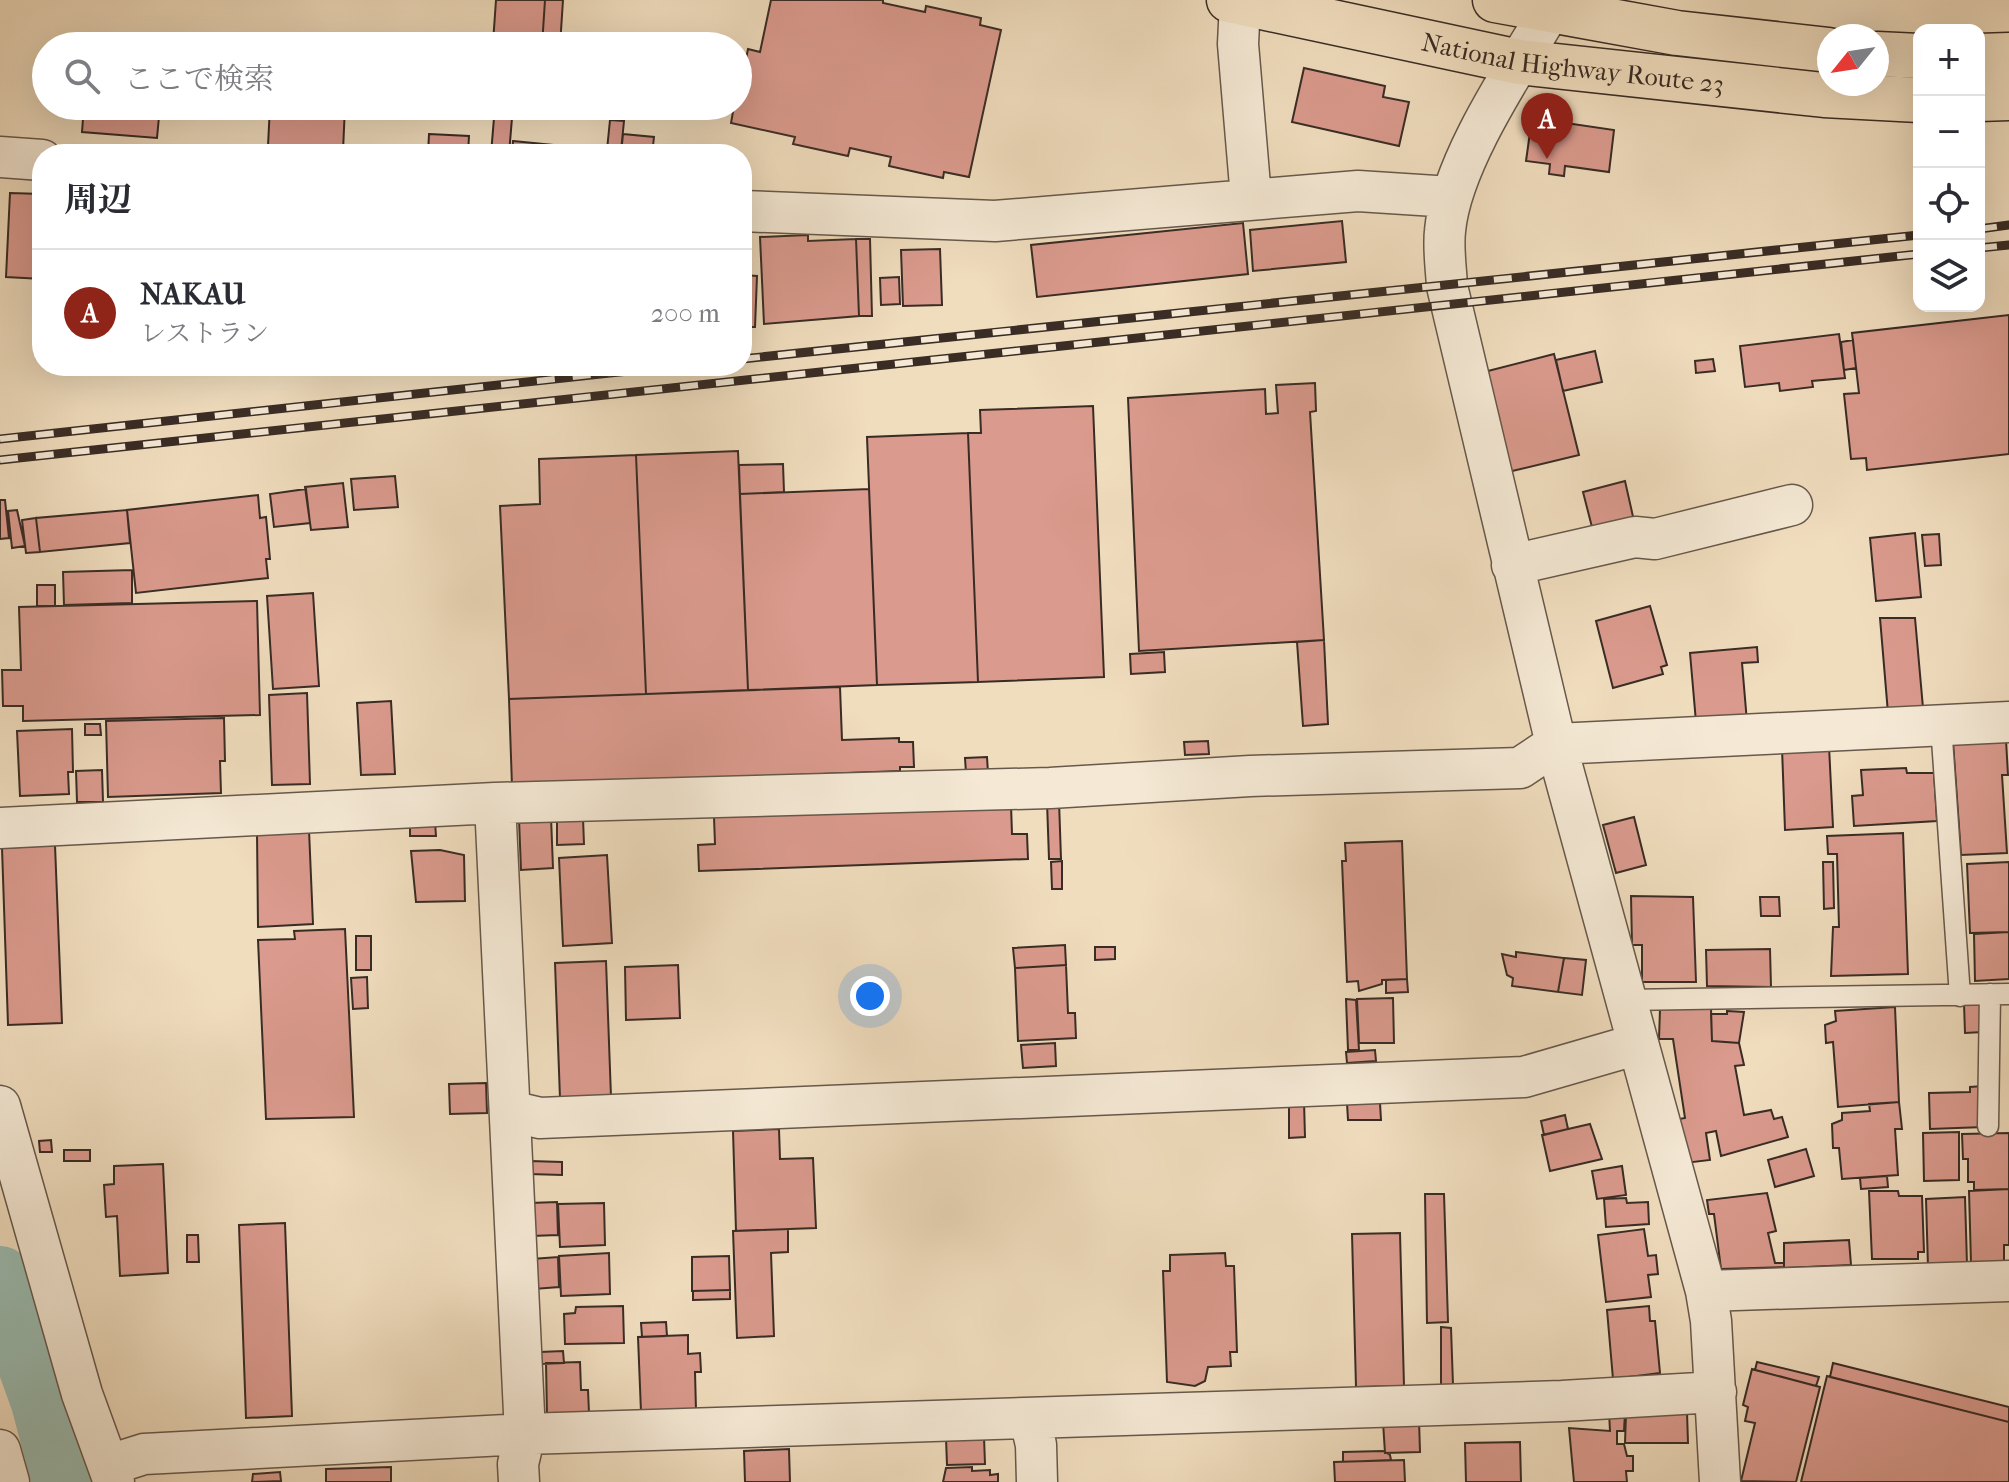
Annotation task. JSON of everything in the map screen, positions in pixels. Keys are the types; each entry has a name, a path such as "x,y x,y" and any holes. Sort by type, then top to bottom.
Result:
{"highway":[{"name":"National Highway Route 23","path":"1495,0 1550,6 1677,33 1817,49"},
{"name":"National Highway Route 23","path":"1235,1 1519,62 1824,95 1913,100"},
{"path":"1889,55 1913,56"},
{"path":"1985,56 2009,55"},
{"path":"1985,99 2009,98"}],"street":[{"path":"1235,1 1251,198"},
{"path":"1550,6 1483,127 1451,197 1444,232 1450,304 1556,744 1706,1291 1716,1392 1720,1482"},
{"path":"0,157 32,159"},
{"path":"752,211 995,221 1358,191 1451,197"},
{"path":"1512,565 1635,537 1655,539 1792,505"},
{"path":"0,828 495,803 1050,788 1250,776 1520,768 1556,744 2009,722"},
{"path":"495,803 525,1434 518,1464 519,1482"},
{"path":"510,1111 540,1118 1524,1077 1638,1044"},
{"path":"0,1106 82,1394 112,1473 144,1454 525,1434 1562,1401 1716,1392"},
{"path":"1706,1291 2009,1281"},
{"path":"1030,1419 1036,1445 1037,1482"},
{"path":"0,1450 9,1482"}],"lane":[{"path":"1941,725 1960,996"},
{"path":"1626,1000 1999,994 1988,1126"}],"building":[{"path":"496,0 545,0 543,32 494,32"},
{"path":"545,0 563,0 561,32 543,32"},
{"path":"771,0 883,0 883,3 925,12 926,6 981,18 980,25 1001,30 969,177 944,172 943,178 889,166 891,157 850,148 848,156 793,144 795,137 731,123 732,120 752,120 752,50 760,52"},
{"path":"1304,68 1385,86 1383,97 1409,102 1399,146 1292,122"},
{"path":"1532,118 1614,130 1609,172 1565,166 1564,176 1549,174 1550,164 1526,161"},
{"path":"83,120 159,120 157,138 82,132"},
{"path":"269,120 344,120 343,144 268,144"},
{"path":"494,120 512,120 510,144 492,144"},
{"path":"610,120 624,121 622,144 608,144"},
{"path":"429,134 469,136 469,144 428,144"},
{"path":"623,134 654,137 653,144 622,144"},
{"path":"513,141 543,144 513,144"},
{"path":"10,193 32,194 32,278 6,277"},
{"path":"1342,221 1346,262 1253,271 1250,230"},
{"path":"1243,223 1248,274 1037,297 1031,245"},
{"path":"808,235 808,241 856,239 859,316 764,324 760,237"},
{"path":"856,239 870,239 872,316 859,316"},
{"path":"940,249 942,305 903,306 901,250"},
{"path":"752,276 757,276 755,327 752,327"},
{"path":"899,277 900,304 881,305 880,278"},
{"path":"2009,315 2009,454 1867,470 1866,458 1851,459 1844,394 1859,393 1852,333"},
{"path":"1839,334 1845,378 1812,381 1813,387 1780,391 1779,383 1745,387 1740,346"},
{"path":"1853,340 1856,368 1844,370 1841,342"},
{"path":"1595,351 1602,382 1563,391 1556,360"},
{"path":"1554,354 1579,455 1508,472 1484,372"},
{"path":"1713,359 1715,371 1696,373 1695,361"},
{"path":"1315,383 1316,411 1310,412 1324,640 1139,651 1128,398 1265,389 1266,414 1278,413 1276,385"},
{"path":"1093,406 1104,677 978,682 968,433 981,433 980,410"},
{"path":"968,433 978,682 877,685 867,437"},
{"path":"738,451 748,690 646,694 636,455"},
{"path":"636,455 646,694 509,699 500,506 540,504 539,459"},
{"path":"783,464 784,492 740,494 739,465"},
{"path":"395,476 398,507 354,510 351,479"},
{"path":"1625,481 1634,521 1593,531 1583,492"},
{"path":"343,483 348,527 311,530 305,487"},
{"path":"306,489 310,523 274,527 270,494"},
{"path":"869,489 877,685 748,690 740,494"},
{"path":"258,495 260,518 266,517 270,559 266,559 268,578 136,593 127,510"},
{"path":"0,500 5,500 9,538 0,539"},
{"path":"17,510 25,546 12,548 8,511"},
{"path":"127,510 130,543 40,552 36,518"},
{"path":"36,518 40,552 26,553 22,520"},
{"path":"1915,533 1921,597 1876,601 1870,538"},
{"path":"1939,534 1941,565 1925,566 1922,535"},
{"path":"132,570 132,603 64,605 63,572"},
{"path":"37,585 55,585 55,606 37,606"},
{"path":"313,593 319,686 273,689 267,596"},
{"path":"257,601 260,715 23,721 23,706 3,706 2,670 21,670 19,607"},
{"path":"1650,606 1667,665 1661,667 1663,674 1613,688 1596,621"},
{"path":"1880,618 1915,618 1923,708 1888,713"},
{"path":"1324,640 1328,724 1303,726 1297,642"},
{"path":"1757,647 1758,662 1742,663 1747,722 1696,722 1690,653"},
{"path":"1164,652 1165,672 1131,674 1130,654"},
{"path":"840,687 842,740 899,738 899,742 913,742 914,767 900,767 900,771 512,786 509,699"},
{"path":"307,693 310,784 272,785 269,695"},
{"path":"391,701 395,774 361,775 357,703"},
{"path":"224,718 225,761 220,761 221,793 108,797 106,721"},
{"path":"85,724 100,724 101,735 85,735"},
{"path":"72,729 73,772 68,772 69,794 20,796 17,731"},
{"path":"2006,740 2008,775 2002,775 2007,853 1961,855 1953,742"},
{"path":"1208,741 1209,754 1185,755 1184,742"},
{"path":"1829,746 1833,827 1785,830 1782,748"},
{"path":"987,757 988,773 966,773 965,758"},
{"path":"1906,768 1907,773 1934,773 1937,821 1854,826 1852,796 1863,795 1861,770"},
{"path":"102,770 103,802 77,802 76,771"},
{"path":"1059,801 1061,859 1049,859 1047,802"},
{"path":"1011,805 1012,834 1027,834 1028,859 699,871 698,845 715,844 714,817"},
{"path":"551,817 553,868 521,870 519,819"},
{"path":"1634,817 1646,865 1616,873 1603,825"},
{"path":"557,818 583,818 584,844 557,845"},
{"path":"435,822 436,836 410,836 410,824"},
{"path":"309,830 313,924 258,927 257,832"},
{"path":"1903,833 1908,974 1831,976 1833,927 1839,927 1837,854 1828,854 1827,836"},
{"path":"1402,841 1407,979 1382,980 1382,984 1359,991 1358,981 1347,982 1342,861 1346,861 1345,843"},
{"path":"55,845 62,1023 8,1025 2,848"},
{"path":"440,850 464,855 465,901 416,902 411,851"},
{"path":"607,855 612,943 563,946 559,858"},
{"path":"1062,861 1062,889 1052,889 1051,862"},
{"path":"1823,862 1833,862 1834,908 1824,909"},
{"path":"2009,862 2009,932 1970,933 1967,864"},
{"path":"1631,896 1693,897 1696,982 1642,982 1642,945 1632,945"},
{"path":"1760,897 1779,897 1780,916 1761,916"},
{"path":"345,929 354,1117 266,1119 258,940 295,939 294,931"},
{"path":"2009,932 2009,979 1975,981 1974,934"},
{"path":"356,936 371,936 371,970 356,970"},
{"path":"1065,945 1066,965 1015,968 1013,948"},
{"path":"1095,947 1115,947 1115,959 1095,960"},
{"path":"1770,949 1771,987 1707,986 1706,950"},
{"path":"1516,952 1564,958 1558,992 1512,986 1513,978 1507,975 1502,954 1516,957"},
{"path":"1564,958 1586,960 1582,995 1558,992"},
{"path":"606,961 611,1097 560,1098 555,963"},
{"path":"678,965 680,1018 626,1020 625,967"},
{"path":"1066,965 1068,1013 1075,1013 1076,1038 1018,1041 1015,968"},
{"path":"367,977 368,1008 353,1009 351,978"},
{"path":"1407,979 1408,992 1386,993 1386,980"},
{"path":"1393,998 1394,1043 1359,1043 1357,999"},
{"path":"1346,999 1356,1000 1359,1050 1348,1050"},
{"path":"1982,1003 1983,1032 1965,1033 1964,1004"},
{"path":"1895,1007 1899,1102 1838,1107 1833,1042 1826,1043 1825,1025 1836,1021 1835,1011"},
{"path":"1711,1008 1712,1041 1739,1043 1744,1065 1735,1066 1744,1115 1771,1110 1774,1119 1782,1117 1788,1137 1721,1156 1716,1131 1706,1133 1710,1160 1685,1163 1679,1119 1685,1118 1673,1039 1659,1039 1660,1009"},
{"path":"1727,1011 1744,1012 1739,1043 1712,1041 1711,1014 1727,1014"},
{"path":"1055,1043 1056,1066 1023,1068 1021,1045"},
{"path":"1375,1050 1376,1061 1347,1063 1346,1052"},
{"path":"486,1083 487,1113 450,1114 449,1084"},
{"path":"1983,1086 1984,1127 1930,1129 1929,1093 1970,1092 1970,1087"},
{"path":"1304,1101 1305,1137 1289,1138 1289,1102"},
{"path":"1899,1102 1902,1129 1895,1129 1898,1175 1842,1179 1839,1148 1833,1148 1832,1124 1842,1120 1842,1113 1870,1111 1869,1104"},
{"path":"1347,1103 1380,1103 1381,1120 1348,1120"},
{"path":"1565,1115 1568,1129 1544,1135 1541,1121"},
{"path":"1590,1124 1602,1159 1550,1171 1542,1135"},
{"path":"779,1129 780,1159 813,1158 816,1228 736,1231 733,1131"},
{"path":"1959,1132 1959,1180 1924,1181 1923,1133"},
{"path":"2009,1133 2009,1189 1974,1190 1974,1182 1968,1182 1968,1159 1963,1159 1962,1134"},
{"path":"51,1140 52,1152 40,1152 39,1141"},
{"path":"1806,1149 1814,1176 1775,1187 1768,1160"},
{"path":"64,1150 90,1150 90,1161 64,1161"},
{"path":"530,1161 562,1162 562,1175 529,1174"},
{"path":"163,1164 168,1273 120,1276 117,1216 106,1217 104,1185 114,1184 114,1166"},
{"path":"1622,1166 1626,1195 1597,1199 1592,1171"},
{"path":"1887,1176 1888,1187 1861,1189 1860,1178"},
{"path":"2009,1189 2009,1245 2004,1245 2004,1263 1971,1263 1969,1191"},
{"path":"1869,1191 1898,1191 1899,1196 1922,1196 1924,1252 1918,1252 1918,1259 1872,1259"},
{"path":"1767,1193 1776,1231 1768,1233 1775,1263 1784,1263 1784,1267 1721,1269 1714,1214 1709,1214 1707,1200"},
{"path":"1425,1194 1444,1194 1448,1322 1427,1323"},
{"path":"1965,1197 1967,1265 1928,1267 1926,1199"},
{"path":"1626,1198 1627,1203 1648,1202 1649,1224 1606,1227 1604,1199"},
{"path":"557,1202 558,1235 531,1236 530,1203"},
{"path":"604,1203 605,1245 560,1247 558,1204"},
{"path":"285,1223 292,1416 246,1418 239,1225"},
{"path":"788,1229 788,1252 771,1253 774,1336 737,1338 733,1231"},
{"path":"1644,1229 1648,1256 1656,1255 1658,1274 1648,1275 1651,1297 1606,1302 1598,1235"},
{"path":"1400,1233 1404,1386 1356,1387 1352,1234"},
{"path":"187,1235 198,1235 199,1262 187,1262"},
{"path":"1849,1240 1851,1265 1784,1268 1784,1243"},
{"path":"609,1253 610,1294 561,1296 559,1256"},
{"path":"1225,1253 1226,1266 1234,1266 1237,1352 1230,1352 1231,1366 1208,1367 1205,1381 1195,1386 1167,1382 1163,1271 1170,1271 1170,1255"},
{"path":"729,1256 730,1290 692,1291 692,1257"},
{"path":"558,1257 559,1287 534,1289 532,1259"},
{"path":"730,1290 730,1299 693,1300 693,1291"},
{"path":"623,1306 624,1343 565,1344 564,1314 575,1313 576,1307"},
{"path":"1649,1306 1650,1321 1655,1321 1660,1373 1613,1379 1607,1310"},
{"path":"666,1322 667,1336 642,1337 641,1323"},
{"path":"1441,1327 1451,1328 1453,1385 1441,1385"},
{"path":"688,1335 688,1354 700,1353 701,1372 695,1372 696,1410 641,1412 638,1337"},
{"path":"563,1351 564,1363 540,1364 540,1352"},
{"path":"580,1362 581,1390 588,1390 589,1413 547,1415 546,1363"},
{"path":"1757,1362 1819,1377 1816,1386 1755,1370"},
{"path":"1833,1363 2009,1407 2009,1422 1830,1377"},
{"path":"1752,1369 1820,1387 1796,1482 1741,1481 1755,1423 1745,1421 1748,1407 1743,1405"},
{"path":"1827,1376 2009,1422 2009,1482 1801,1482"},
{"path":"1609,1412 1625,1412 1624,1431 1617,1431 1617,1444 1624,1444 1627,1456 1633,1456 1633,1471 1626,1471 1627,1482 1574,1482 1569,1428 1610,1431"},
{"path":"1687,1412 1688,1443 1625,1443 1626,1414"},
{"path":"1419,1420 1420,1452 1385,1453 1383,1422"},
{"path":"984,1437 985,1464 947,1465 946,1438"},
{"path":"1520,1442 1521,1482 1466,1482 1465,1443"},
{"path":"789,1449 790,1482 745,1482 744,1451"},
{"path":"1383,1451 1390,1455 1391,1460 1343,1462 1343,1452"},
{"path":"1404,1460 1405,1482 1335,1482 1334,1462"},
{"path":"391,1467 391,1482 326,1482 326,1469"},
{"path":"972,1467 972,1471 990,1470 990,1475 998,1474 998,1482 943,1482 946,1468"},
{"path":"280,1472 281,1481 252,1482 253,1474"}],"waterway":[{"path":"0,1279 44,1402 65,1482"}],"railway":[{"path":"1985,228 2009,225"},
{"path":"752,358 1913,236"},
{"path":"1985,247 2009,245"},
{"path":"0,460 1913,255"},
{"path":"0,439 583,376"}],"place":[{"name":"NAKAU","path":"1547,159"}]}
